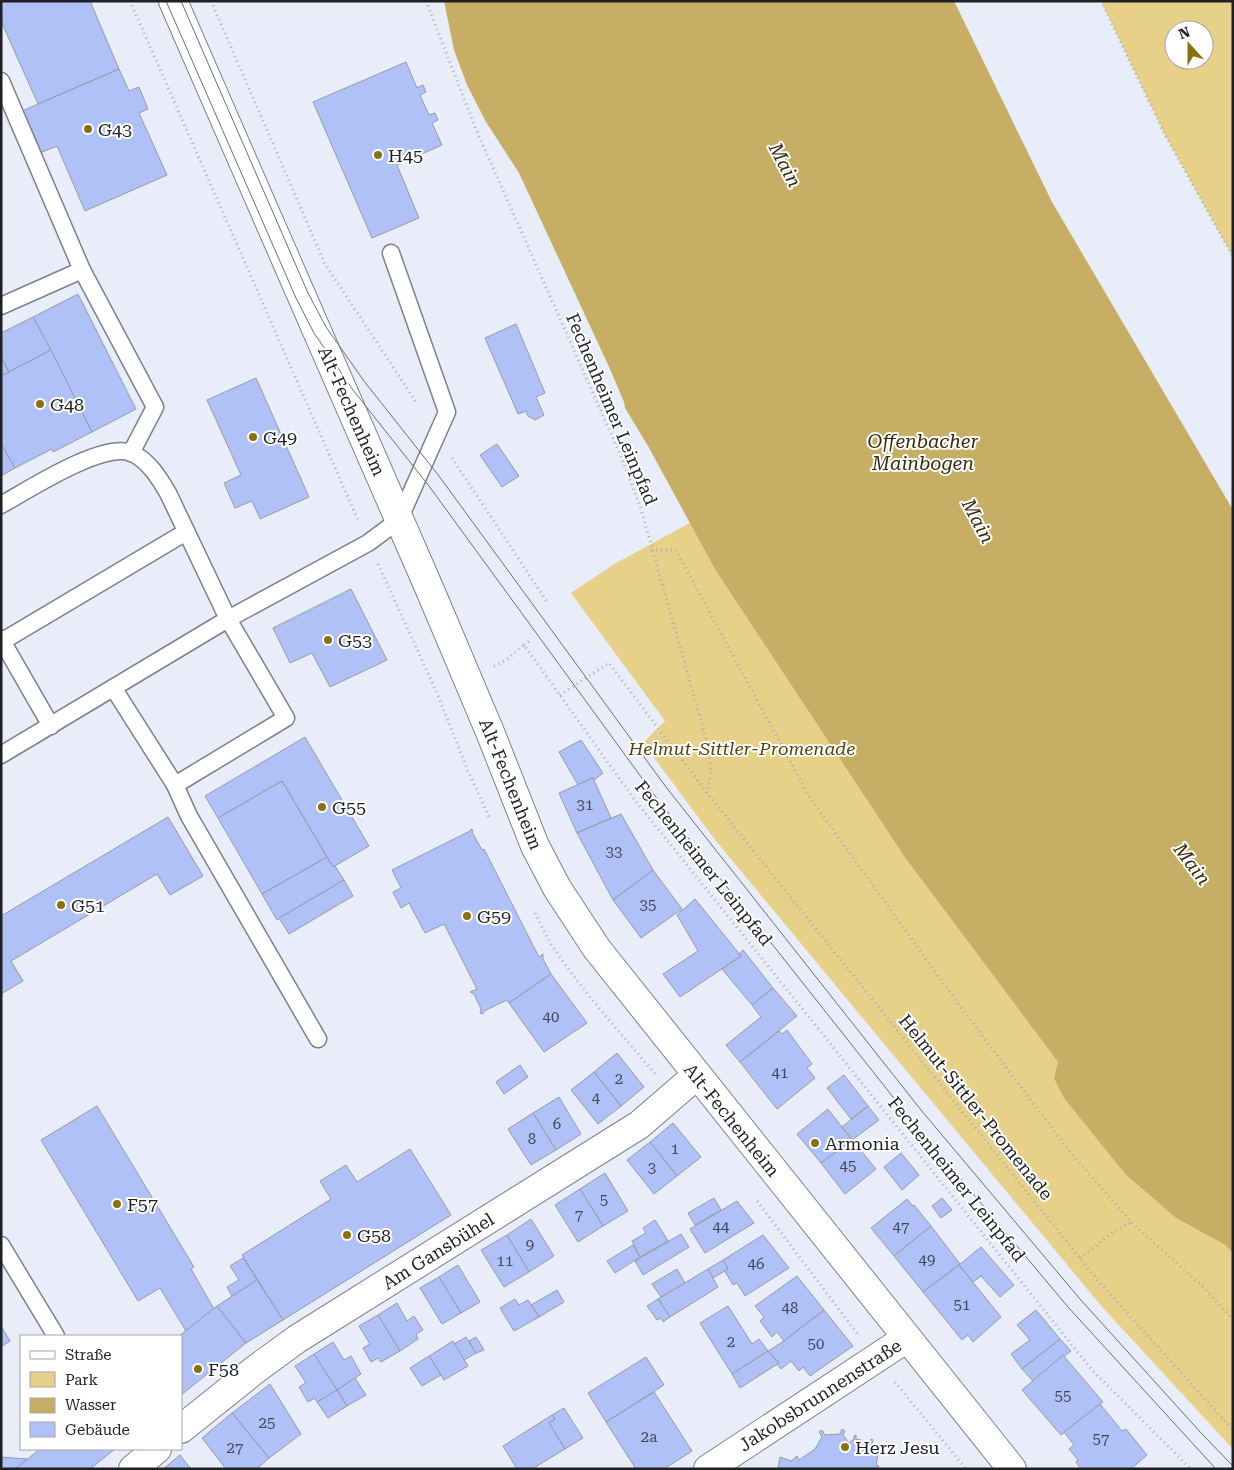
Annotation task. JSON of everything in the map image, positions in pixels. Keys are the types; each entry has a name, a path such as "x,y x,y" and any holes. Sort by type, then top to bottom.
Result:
{"street":[{"name":"Alt-Fechenheim","path":"173,1 490,732 535,846 557,888 597,949 1012,1469"},
{"name":"Am Gansbühel","path":"182,1428 297,1339 639,1125 697,1075"},
{"name":"Jakobsbrunnenstraße","path":"708,1469 907,1338"},
{"path":"132,1469 156,1450"}],"lane":[{"path":"1,81 82,270 155,407 131,453"},
{"path":"1,755 228,619 368,542 399,520 448,412 391,253"},
{"path":"1,306 82,270"},
{"path":"1,505 62,471 93,457 114,452 131,453 156,473 168,493 228,619 286,718 175,785"},
{"path":"51,726 2,641 186,532"},
{"path":"114,689 175,785 189,816 318,1039"},
{"path":"1,1245 55,1335"}],"path":[{"path":"130,1 368,542 437,693 466,677 506,661 532,639"},
{"path":"211,1 325,264 547,602"},
{"name":"Fechenheimer Leinpfad","path":"426,1 475,127 620,454 641,509 651,550 708,746 711,774 707,793"},
{"path":"1101,1 1165,135 1233,257"},
{"path":"651,550 676,550 810,798 952,994 1064,1144 1131,1222 1201,1284 1233,1319"},
{"name":"Fechenheimer Leinpfad","path":"524,644 634,799 1092,1370 1191,1469"},
{"path":"560,695 609,663 707,793"},
{"name":"Helmut-Sittler-Promenade","path":"707,793 1099,1282 1233,1430"},
{"path":"1080,1258 1108,1236 1131,1222"}],"green space":[{"path":"1101,1 1233,1 1233,257 1165,135"},
{"name":"Helmut-Sittler-Promenade","path":"690,523 716,571 906,859 1058,1062 1054,1078 1126,1175 1176,1218 1225,1245 1233,1253 1233,1449 1103,1308 716,841 643,743 665,721 571,593 616,563"}],"water":[{"name":"Offenbacher Mainbogen","path":"444,1 954,1 1052,202 1233,510 1233,1253 1225,1245 1176,1218 1126,1175 1064,1098 1054,1078 1058,1062 906,859 716,571 648,446 625,408 610,369 519,173 486,122 467,85 454,50"}],"building":[{"path":"1,1 90,1 119,69 38,104 1,21"},
{"name":"H45","path":"406,62 417,88 423,85 426,92 420,95 429,115 435,113 438,120 432,123 442,145 397,165 419,218 372,238 313,102"},
{"name":"G43","path":"119,69 129,91 139,87 148,109 139,113 167,175 85,211 57,146 40,153 22,111"},
{"path":"78,294 136,409 92,432 33,317"},
{"path":"33,317 51,350 9,372 1,357 1,333"},
{"path":"516,324 545,393 536,397 544,415 535,420 528,416 526,411 518,414 485,338"},
{"name":"G48","path":"51,350 92,432 53,452 52,449 15,468 1,444 1,376"},
{"path":"1,357 9,372 1,376"},
{"name":"G49","path":"256,378 309,497 260,519 252,501 235,508 224,483 241,475 207,400"},
{"path":"1,444 15,468 1,476"},
{"path":"497,444 519,476 502,487 480,455"},
{"name":"G53","path":"351,589 387,660 330,687 312,653 290,663 273,628"},
{"name":"G55","path":"305,737 369,846 333,867 282,781 218,818 205,796"},
{"path":"581,740 603,773 594,780 593,778 578,785 559,752"},
{"path":"593,778 611,818 577,833 559,793"},
{"path":"282,781 327,857 262,894 218,818"},
{"path":"621,814 653,870 613,900 577,833"},
{"name":"G51","path":"168,817 203,876 170,895 157,874 11,961 23,981 1,994 1,916"},
{"name":"G59","path":"471,829 482,850 484,849 539,957 543,954 543,959 551,974 509,1003 507,1000 484,1011 483,1014 480,1013 481,1009 474,994 470,992 477,989 444,924 425,933 409,903 401,908 393,892 401,888 392,870"},
{"path":"327,857 344,880 277,920 262,894"},
{"path":"653,870 682,909 641,938 613,900"},
{"path":"344,880 353,896 289,934 279,918"},
{"path":"695,899 741,956 680,997 663,974 698,951 677,915"},
{"path":"743,950 773,988 752,1005 722,969 741,956 740,953"},
{"path":"551,974 587,1023 544,1052 509,1003"},
{"path":"773,988 797,1016 740,1062 726,1045 761,1017 752,1005"},
{"path":"787,1030 812,1064 807,1068 815,1078 777,1109 740,1062 779,1031 782,1034"},
{"path":"617,1053 644,1087 621,1106 594,1072"},
{"path":"520,1065 528,1077 504,1094 496,1082"},
{"path":"594,1072 621,1106 598,1124 571,1090"},
{"path":"844,1075 868,1106 851,1119 827,1088"},
{"path":"559,1097 581,1134 556,1150 533,1113"},
{"name":"F57","path":"97,1106 194,1267 191,1269 214,1309 186,1331 160,1288 138,1301 41,1140"},
{"path":"868,1106 879,1120 852,1140 842,1127"},
{"path":"828,1109 852,1140 821,1163 797,1134"},
{"path":"533,1113 556,1150 531,1165 508,1129"},
{"path":"673,1123 701,1157 677,1176 650,1142"},
{"path":"852,1140 876,1169 845,1194 821,1163"},
{"path":"650,1142 677,1176 654,1194 627,1160"},
{"name":"G58","path":"410,1149 451,1215 283,1320 242,1255 331,1199 320,1181 346,1165 357,1182"},
{"path":"901,1153 919,1175 902,1190 884,1167"},
{"path":"605,1173 628,1211 603,1226 580,1189"},
{"path":"580,1189 603,1226 578,1242 555,1205"},
{"path":"714,1198 721,1210 695,1225 688,1213"},
{"path":"942,1198 952,1210 941,1218 932,1206"},
{"path":"907,1199 931,1226 894,1256 871,1228"},
{"path":"737,1201 754,1223 705,1253 690,1229"},
{"path":"531,1219 554,1256 529,1272 507,1235"},
{"path":"655,1220 668,1241 640,1257 632,1241 646,1233 643,1228"},
{"path":"931,1226 960,1264 923,1292 894,1256"},
{"path":"681,1234 689,1247 643,1275 635,1261"},
{"path":"507,1235 529,1272 504,1287 481,1250"},
{"path":"763,1235 789,1268 745,1296 737,1283 733,1285 724,1270 728,1269 723,1260"},
{"path":"633,1245 640,1257 615,1273 607,1261"},
{"path":"981,1247 1014,1285 1000,1297 981,1276 973,1282 959,1265"},
{"path":"243,1258 257,1280 232,1296 227,1287 239,1280 230,1266"},
{"path":"723,1260 728,1269 713,1278 708,1269"},
{"path":"458,1265 480,1302 461,1313 439,1277"},
{"path":"959,1265 1001,1317 973,1342 968,1335 962,1340 923,1292"},
{"path":"677,1269 685,1283 661,1297 652,1284"},
{"path":"708,1269 718,1287 670,1317 658,1299"},
{"path":"797,1276 824,1310 784,1341 777,1332 772,1337 760,1321 764,1317 755,1306"},
{"path":"439,1277 461,1313 442,1324 420,1288"},
{"path":"257,1280 283,1320 246,1343 217,1306"},
{"path":"557,1290 564,1302 539,1317 531,1305"},
{"path":"515,1299 519,1305 528,1300 539,1317 514,1331 500,1308"},
{"path":"658,1299 670,1317 663,1322 661,1318 657,1320 647,1306"},
{"path":"397,1303 407,1321 414,1316 423,1330 416,1334 418,1339 400,1351 378,1315"},
{"name":"F58","path":"217,1306 246,1343 182,1394 182,1335 180,1335"},
{"path":"728,1306 752,1344 759,1339 768,1351 732,1374 700,1323"},
{"path":"824,1310 853,1346 810,1376 803,1367 799,1371 791,1361 781,1369 777,1364 779,1363 768,1351"},
{"path":"1036,1310 1060,1339 1022,1369 1011,1354 1030,1340 1017,1325"},
{"path":"378,1315 400,1351 381,1362 378,1358 371,1362 363,1348 370,1344 359,1326"},
{"path":"1,1326 10,1341 1,1347"},
{"path":"466,1337 476,1353 464,1360 454,1344"},
{"path":"476,1337 484,1350 476,1353 469,1341"},
{"path":"1060,1339 1071,1351 1033,1381 1022,1369"},
{"path":"453,1341 468,1366 444,1380 429,1356"},
{"path":"333,1342 344,1360 351,1356 361,1374 337,1390 314,1354"},
{"path":"768,1351 779,1363 740,1388 732,1374"},
{"path":"314,1354 337,1390 317,1402 315,1398 308,1402 299,1387 306,1383 295,1366"},
{"path":"1063,1355 1103,1402 1061,1435 1022,1390"},
{"path":"429,1356 441,1375 422,1386 410,1368"},
{"path":"646,1357 664,1385 606,1422 588,1393"},
{"path":"355,1378 366,1395 347,1406 337,1390"},
{"path":"270,1384 301,1434 269,1458 232,1413"},
{"path":"337,1390 347,1406 328,1418 317,1402"},
{"path":"654,1392 692,1451 664,1469 636,1469 606,1422"},
{"path":"1100,1404 1122,1431 1126,1429 1147,1455 1131,1469 1081,1469 1076,1462 1078,1460 1069,1449 1074,1445 1064,1432"},
{"path":"564,1408 583,1438 565,1449 549,1423 555,1419 552,1415"},
{"path":"232,1413 269,1458 257,1469 226,1469 202,1438"},
{"path":"552,1415 555,1419 549,1423 565,1449 532,1469 517,1469 503,1446"},
{"name":"Herz Jesu","path":"842,1429 845,1431 843,1435 849,1443 856,1435 856,1439 870,1442 871,1439 873,1440 872,1444 878,1452 882,1452 882,1454 878,1455 876,1465 879,1466 878,1468 778,1468 780,1457 791,1461 797,1456 799,1460 815,1449 822,1437 819,1432 822,1430 825,1435 840,1434"},
{"path":"39,1450 114,1450 90,1469 15,1469"},
{"path":"180,1455 191,1469 163,1469"},
{"path":"1,1457 27,1459 15,1469 1,1469"}],"tram line":[{"path":"166,1 296,298 314,333 353,390 429,486 655,796 908,1116 1068,1307 1216,1469"},
{"path":"181,1 308,293 326,327 364,381 439,476 666,787 921,1110 1080,1299 1233,1466"}],"place":[{"name":"G43","path":"88,129"},
{"name":"H45","path":"378,155"},
{"name":"G48","path":"40,404"},
{"name":"G49","path":"253,437"},
{"name":"G53","path":"328,640"},
{"name":"G55","path":"322,807"},
{"name":"G51","path":"61,905"},
{"name":"G59","path":"467,916"},
{"name":"Armonia","path":"815,1143"},
{"name":"F57","path":"117,1204"},
{"name":"G58","path":"347,1235"},
{"name":"F58","path":"198,1369"},
{"name":"Herz Jesu","path":"845,1447"}],"water label":[{"name":"Main","path":"785,165"},
{"name":"Main","path":"978,521"},
{"name":"Main","path":"1192,864"}]}
